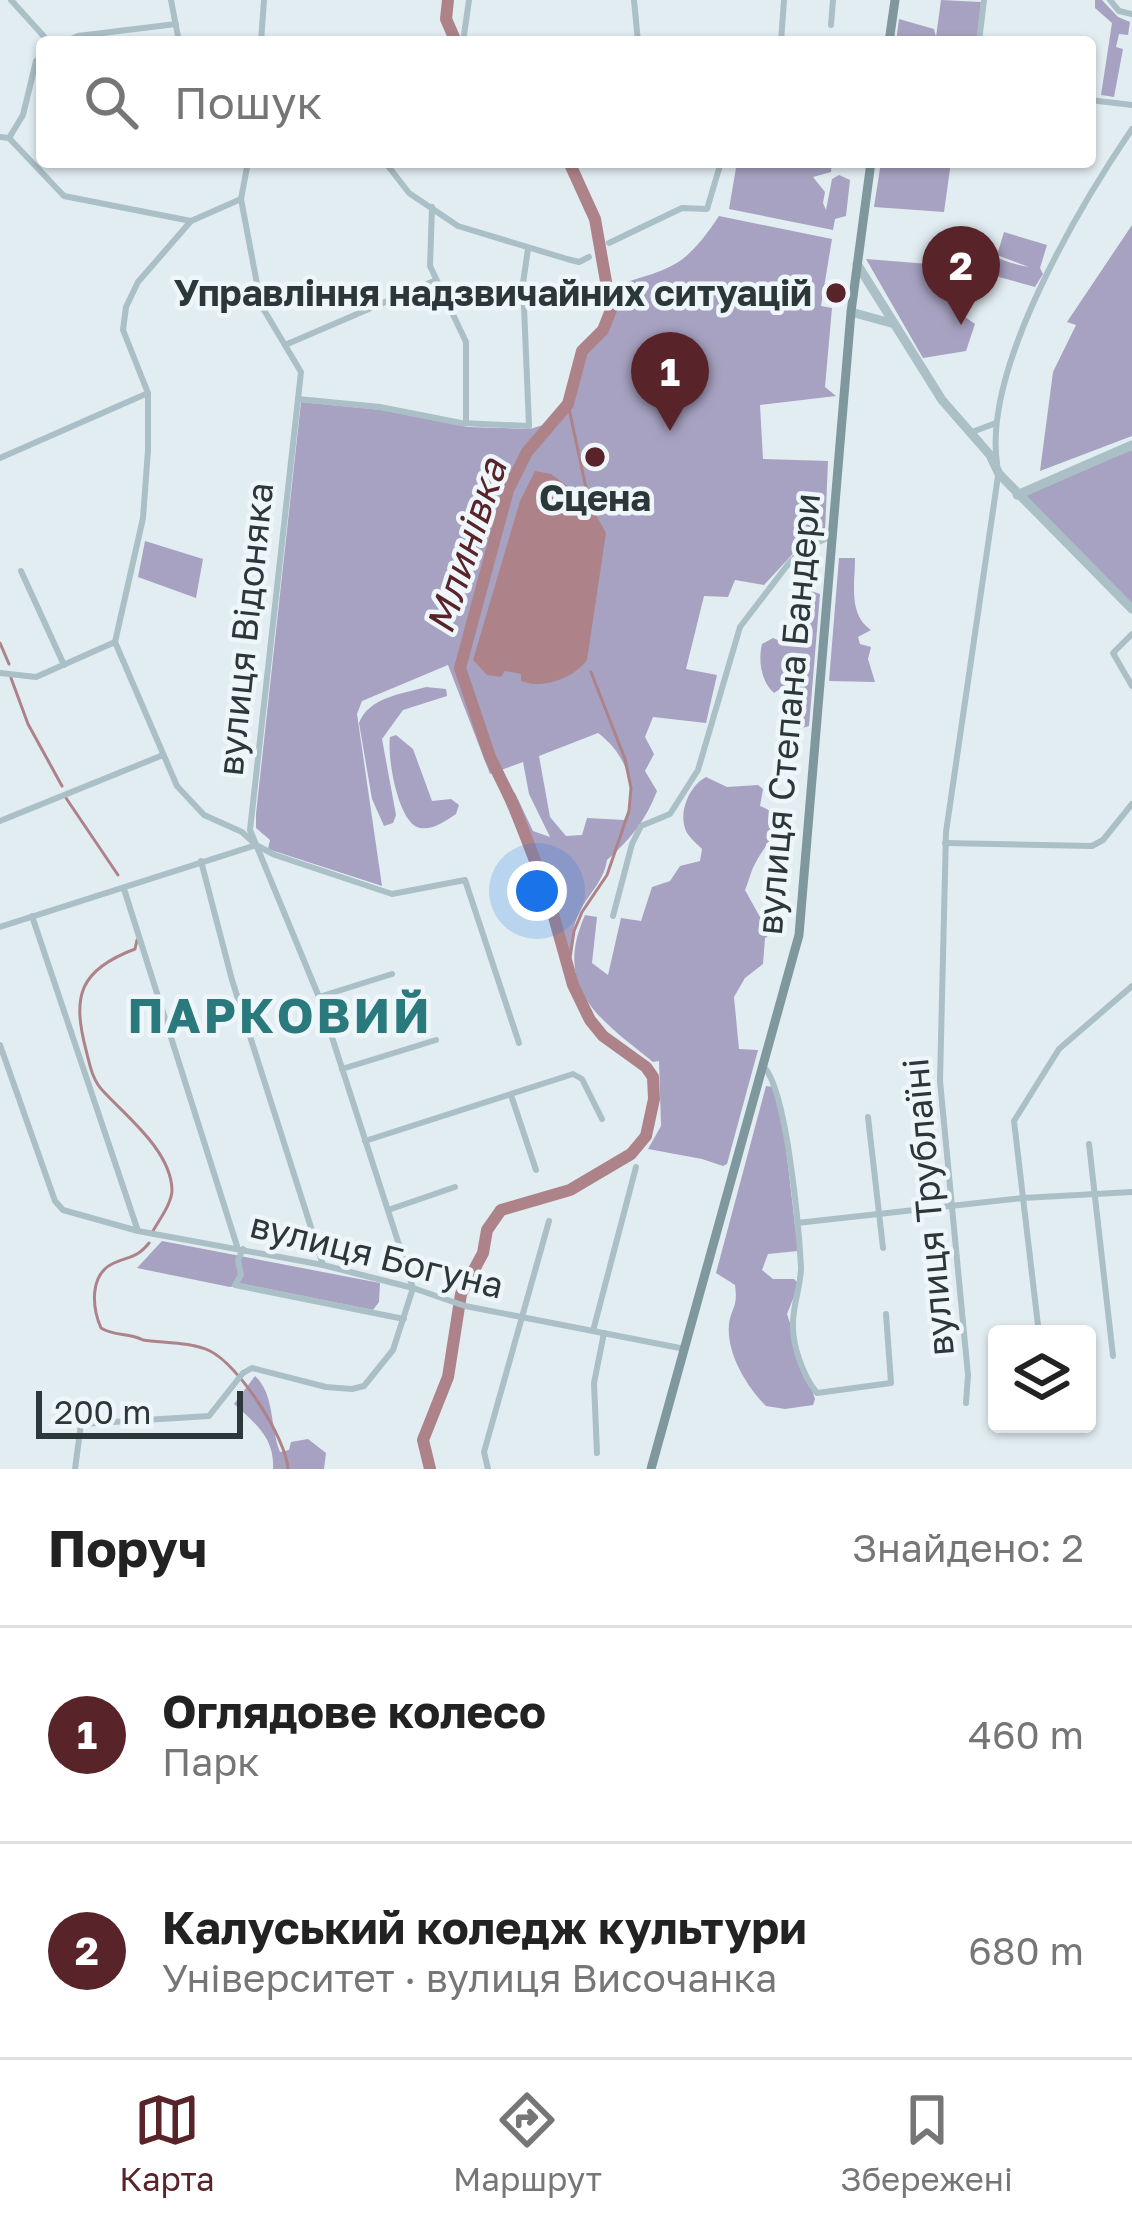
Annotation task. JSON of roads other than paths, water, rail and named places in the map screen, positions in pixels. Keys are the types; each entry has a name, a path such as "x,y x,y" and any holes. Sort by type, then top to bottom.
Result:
{"main road":[{"path":"890,36 895,0"},
{"name":"вулиця Степана Бандери","path":"652,1469 799,935 851,312 871,168"}],"street":[{"path":"11,0 44,36"},
{"path":"171,0 178,36"},
{"path":"261,36 264,0"},
{"path":"464,36 469,0"},
{"path":"634,0 637,36"},
{"path":"781,36 784,0"},
{"path":"831,25 833,0"},
{"path":"980,36 985,0"},
{"path":"1110,0 1120,11 1132,14"},
{"path":"110,36 176,24"},
{"path":"36,68 22,115 5,137 64,196 191,221"},
{"path":"1096,101 1132,106"},
{"name":"вулиця Трублаїні","path":"966,1403 968,1375 940,1081 945,843 999,474 996,423 1006,377 1042,288 1132,129"},
{"name":"вулиця Відоняка","path":"247,168 241,200 262,305 301,372 251,810 250,830 256,845"},
{"path":"390,168 409,193 458,226 579,262 589,257"},
{"path":"609,243 682,208 707,209 719,168"},
{"path":"241,200 191,221 139,282 126,307 123,330 148,393 148,450 143,518 116,641 177,786 195,807 275,856 392,894 465,880 519,1043"},
{"path":"432,207 429,248 434,281 466,342 466,423"},
{"path":"298,399 380,406 466,423 529,426 524,283 528,249"},
{"path":"856,264 891,323 990,455 999,474 1132,609"},
{"path":"285,345 434,281"},
{"path":"851,312 891,323"},
{"path":"0,458 148,393"},
{"path":"969,432 996,423"},
{"path":"1017,495 1132,445"},
{"path":"613,916 641,826 670,814 698,770 740,627 788,563 831,536"},
{"path":"21,571 64,665"},
{"path":"1132,634 1113,653 1132,686"},
{"path":"0,673 36,677 116,641"},
{"path":"0,821 163,755"},
{"path":"945,843 1092,846 1103,840 1132,804"},
{"path":"0,927 256,845"},
{"path":"75,1469 82,1424 209,1416 243,1373 257,1368 326,1387 358,1389 393,1350 413,1288 319,997 256,845"},
{"path":"201,861 232,980 323,1265"},
{"path":"124,889 240,1248 242,1275 235,1285 404,1319"},
{"path":"32,916 138,1231"},
{"path":"319,997 392,974"},
{"path":"1038,1325 1014,1121 1059,1049 1132,986"},
{"path":"342,1069 436,1040"},
{"name":"вулиця Богуна","path":"0,1045 63,1210 138,1231 323,1265 413,1288 452,1304 685,1349"},
{"path":"761,1064 770,1072 780,1097 797,1222 801,1274 792,1325 817,1393 891,1383 886,1314"},
{"path":"365,1141 573,1073 582,1079 602,1119"},
{"path":"511,1095 536,1171"},
{"path":"868,1117 884,1248"},
{"path":"1089,1144 1113,1356"},
{"path":"593,1331 636,1167"},
{"path":"388,1210 455,1187"},
{"path":"797,1222 1022,1198 1132,1192"},
{"path":"488,1469 484,1452 549,1221"},
{"path":"597,1453 594,1383 604,1333"}],"waterway":[{"name":"Млинівка","path":"448,0 446,19 453,36"},
{"name":"Млинівка","path":"430,1469 423,1440 448,1377 461,1294 483,1253 487,1230 501,1210 570,1190 631,1154 646,1136 654,1099 653,1077 646,1067 603,1036 573,985 547,892 490,757 460,668 508,490 527,452 568,404 582,351 603,330 611,310 595,219 572,168"},
{"path":"568,404 589,502"},
{"path":"0,643 9,664"},
{"path":"568,971 574,931 607,875 629,811 631,788 625,759 591,672"},
{"path":"11,678 28,724 62,786"},
{"path":"66,798 118,875"},
{"path":"137,940 135,949 91,976 84,987 80,1014 97,1082 156,1148 170,1176 170,1200 153,1231"},
{"path":"149,1243 100,1275 95,1301 101,1328 143,1340 194,1346 222,1359 270,1422 288,1469"}],"place":[{"name":"Управління надзвичайних ситуацій","path":"836,293"},
{"name":"Калуський коледж культури","path":"961,325"},
{"name":"Оглядове колесо","path":"670,431"},
{"name":"Сцена","path":"595,457"}],"district":[{"name":"ПАРКОВИЙ","path":"280,1016"}]}
